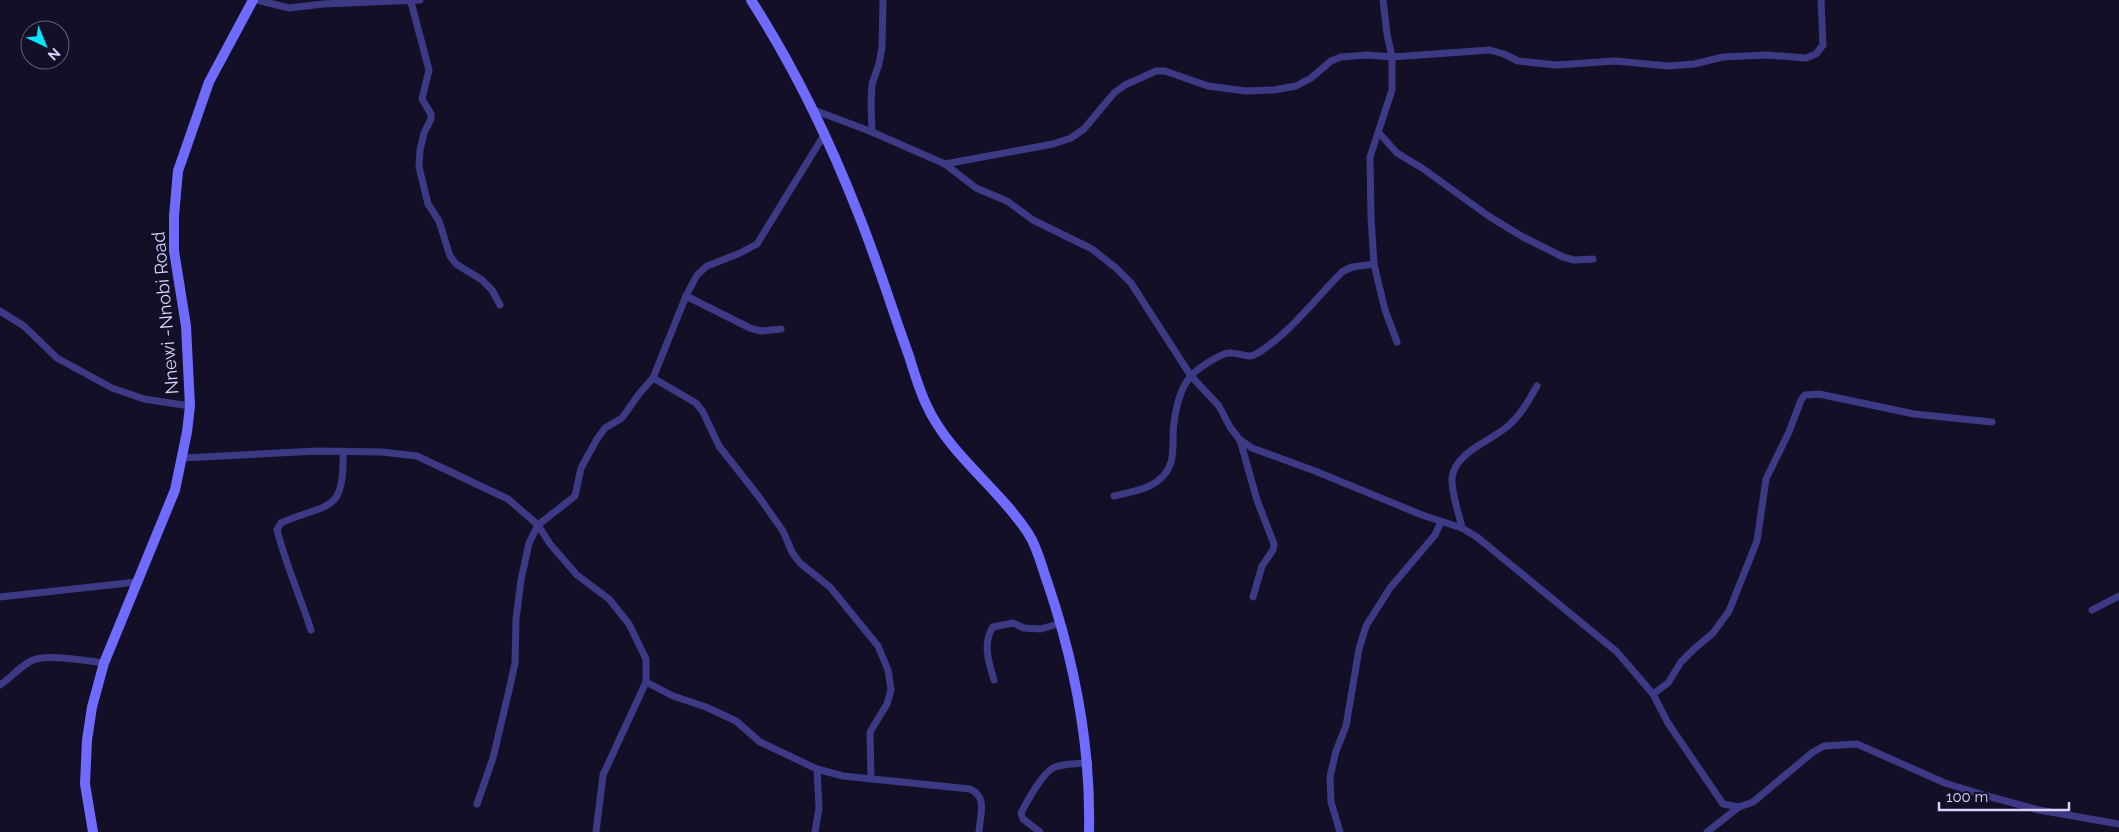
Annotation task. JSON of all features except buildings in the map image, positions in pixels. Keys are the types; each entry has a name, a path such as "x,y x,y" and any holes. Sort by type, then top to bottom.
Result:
{"main road":[{"name":"Nnewi -Nnobi Road","path":"93,832 85,784 87,740 92,707 104,663 175,490 190,406 186,326 174,251 174,216 178,171 209,82 255,0"},
{"path":"751,0 769,28 814,110 858,213 926,404 948,441 1011,510 1030,535 1061,623 1084,723 1088,763 1090,832"}],"street":[{"path":"255,0 289,8 323,4 411,2 420,0"},
{"path":"872,132 872,84 879,64 882,47 883,0"},
{"path":"1383,0 1386,34 1392,57 1392,90 1370,157 1369,174 1374,264 1385,310 1397,342"},
{"path":"945,164 1053,144 1071,138 1084,129 1114,93 1125,85 1156,71 1165,71 1208,86 1246,91 1274,90 1296,86 1310,78 1330,61 1341,57 1367,55 1392,57 1490,50 1531,64 1556,65 1615,61 1668,66 1743,56 1767,55 1806,58 1816,54 1823,45 1821,0"},
{"path":"411,2 429,70 422,99 431,119 424,133 419,168 428,204 439,222 450,256 456,264 482,280 492,290 500,305"},
{"path":"814,110 872,132 945,164 976,188 1007,201 1033,220 1092,249 1131,283 1191,376 1219,406 1240,440 1257,500 1274,544 1274,550 1262,566 1252,597"},
{"path":"1378,133 1397,154 1422,168 1490,217 1523,237 1563,257 1574,260 1593,259"},
{"path":"477,804 493,758 515,664 516,619 521,580 529,544 538,525 575,496 581,468 596,440 605,428 622,418 638,394 653,378 686,296 697,275 707,266 738,254 757,244 824,134"},
{"path":"1114,496 1144,488 1160,480 1171,465 1175,446 1174,424 1180,396 1191,376 1221,355 1229,353 1247,357 1256,355 1289,327 1342,272 1374,264"},
{"path":"686,296 750,328 761,331 782,329"},
{"path":"0,311 24,326 57,358 112,388 144,398 190,406"},
{"path":"653,378 696,402 703,412 719,446 760,497 783,531 792,552 800,564 830,587 878,646 888,670 891,690 887,704 870,732 871,779"},
{"path":"1462,528 1452,479 1454,470 1472,450 1508,426 1522,411 1537,386"},
{"path":"1653,694 1668,683 1681,662 1713,633 1729,612 1758,541 1766,479 1789,432 1800,400 1805,395 1820,394 1914,414 1992,422"},
{"path":"1240,440 1252,448 1315,471 1441,522 1462,528 1477,537 1617,652 1653,694 1668,723 1723,804 1739,807"},
{"path":"312,630 287,566 276,530 281,523 319,510 329,505 336,498 344,475 343,451"},
{"path":"182,458 343,451 382,452 417,456 508,500 538,525 550,544 577,575 609,599 629,624 646,659 646,682 603,775 596,832"},
{"path":"1340,832 1331,802 1330,777 1336,751 1346,726 1358,649 1366,626 1390,588 1435,535 1441,522"},
{"path":"0,597 137,582"},
{"path":"2092,610 2119,596"},
{"path":"994,680 988,661 987,647 988,635 993,627 1013,623 1024,628 1041,629 1061,623"},
{"path":"0,685 18,668 33,659 50,658 104,663"},
{"path":"646,682 673,696 706,707 736,721 760,742 817,769 843,776 970,789 977,792 982,800 979,832"},
{"path":"1707,832 1739,807 1753,802 1824,746 1856,744 1945,783 1987,796 2039,810 2119,824"},
{"path":"1040,832 1023,818 1021,813 1045,775 1052,768 1059,766 1088,763"},
{"path":"815,832 819,808 817,769"}]}
